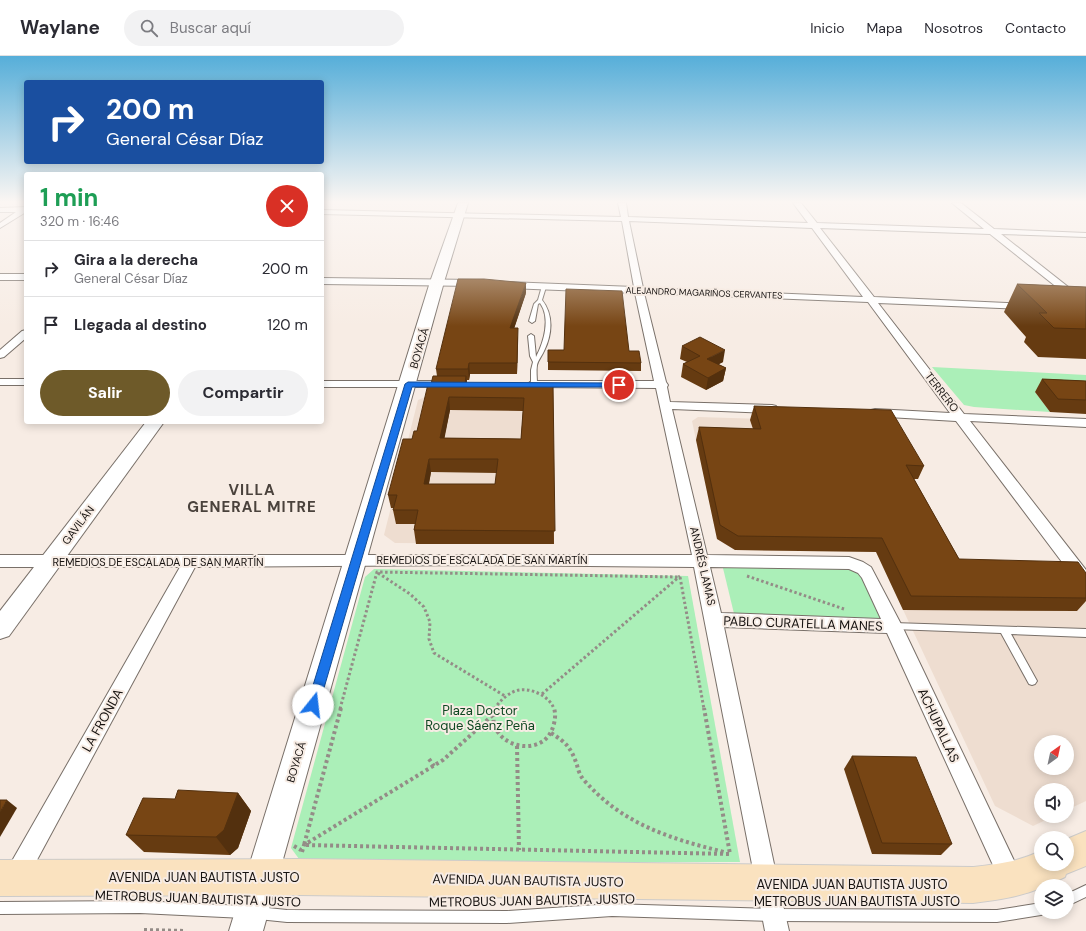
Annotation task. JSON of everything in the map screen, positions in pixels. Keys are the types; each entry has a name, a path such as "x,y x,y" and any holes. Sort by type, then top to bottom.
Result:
{"main road":[{"path":"1074,854 1086,848"},
{"name":"AVENIDA JUAN BAUTISTA JUSTO","path":"5,888 298,876 772,910 1011,880 1030,875 1038,871"}],"street":[{"name":"BOYACÁ","path":"249,922 450,244"},
{"name":"ANDRÉS LAMAS","path":"630,244 714,620 772,910"},
{"name":"TERRERO","path":"828,244 1086,582"},
{"path":"1009,244 1086,306"},
{"path":"0,278 24,277"},
{"path":"324,281 483,284"},
{"name":"ALEJANDRO MAGARIÑOS CERVANTES","path":"498,284 1039,307"},
{"path":"1070,308 1086,309"},
{"path":"0,355 24,335"},
{"path":"0,382 24,382"},
{"path":"324,384 455,384"},
{"path":"530,384 662,385"},
{"path":"666,404 786,410"},
{"path":"865,413 1086,423"},
{"name":"GAVILÁN","path":"0,629 154,424"},
{"name":"REMEDIOS DE ESCALADA DE SAN MARTÍN","path":"0,561 190,563 355,560 701,560 849,562 866,570"},
{"name":"LA FRONDA","path":"5,888 190,563"},
{"name":"ACHUPALLAS","path":"866,570 1011,880"},
{"name":"PABLO CURATELLA MANES","path":"714,620 892,626"}],"lane":[{"path":"532,321 536,304 540,300 544,287"},
{"path":"530,384 535,361 540,356 544,347 547,332 548,314 545,304 540,300"},
{"path":"531,336 532,356 535,361"},
{"path":"892,626 1086,633"},
{"path":"1004,630 1032,681"},
{"name":"METROBUS JUAN BAUTISTA JUSTO","path":"5,888 249,922 287,916 507,917 612,910 772,910 997,916 1034,910"},
{"path":"1074,897 1086,891"}],"path":[{"path":"355,560 377,572 410,594 424,607 430,622 429,639 434,653 505,696"},
{"path":"542,694 701,560"},
{"path":"377,572 680,577"},
{"path":"294,846 302,853 377,572"},
{"path":"745,575 848,611"},
{"path":"680,577 730,854"},
{"path":"304,845 443,760 493,715 500,701 505,696 517,690 530,690 542,694 551,701 555,712 556,722 551,733 542,742 530,746 517,746 507,742 499,735 494,725 493,715"},
{"path":"551,733 564,741 572,751 581,777 595,792 624,816 651,830 692,844 730,854 736,859"},
{"path":"517,746 519,850"},
{"path":"429,759 434,766"},
{"path":"304,845 730,854"},
{"path":"144,930 186,931"}],"shaded area":[{"path":"428,396 553,397 554,544 395,543 384,535 418,400"},
{"path":"698,417 886,423 918,479 900,478 951,572 1067,576 1086,603 1086,801 1074,807 1074,783 1034,783 1034,823 1039,823 1033,826 995,806 876,552 735,550 717,539 692,421"}],"green space":[{"path":"932,367 1086,375 1086,395 1035,392 1050,412 974,407 964,405"},
{"path":"722,564 862,566 890,628 737,626"},
{"name":"Plaza Doctor Roque Sáenz Peña","path":"374,569 688,576 740,862 302,863 291,848 365,577"}],"building":[{"path":"458,279 484,279 526,283 510,328 518,328 517,363 469,363 468,369 436,369"},
{"path":"1017,284 1086,287 1086,329 1054,328 1039,313 1047,313"},
{"path":"566,289 622,291 629,351 639,351 641,363 548,362 548,350 564,350"},
{"path":"700,337 725,350 707,359 726,368 708,378 683,364 700,356 682,346"},
{"path":"433,376 466,376 465,384 553,384 555,531 414,530 418,510 393,510 397,495 388,495 403,439 412,439 414,431 417,431 428,384 431,384","holes":["449,397 524,398 521,439 440,438","429,459 498,459 495,484 424,484"]},
{"path":"1042,379 1086,381 1086,400 1058,399"},
{"path":"754,406 891,410 924,466 906,465 959,559 1078,562 1086,573 1086,598 911,596 882,538 738,536 720,525 699,427 761,429"},
{"path":"852,756 916,757 952,844 882,843"},
{"path":"178,790 238,793 224,830 216,837 126,835 143,798 175,799"},
{"path":"0,800 7,800 0,812"}],"district":[{"name":"VILLA GENERAL MITRE","path":"252,498"}],"route":[{"path":"313,705 408,384 619,385"}]}
